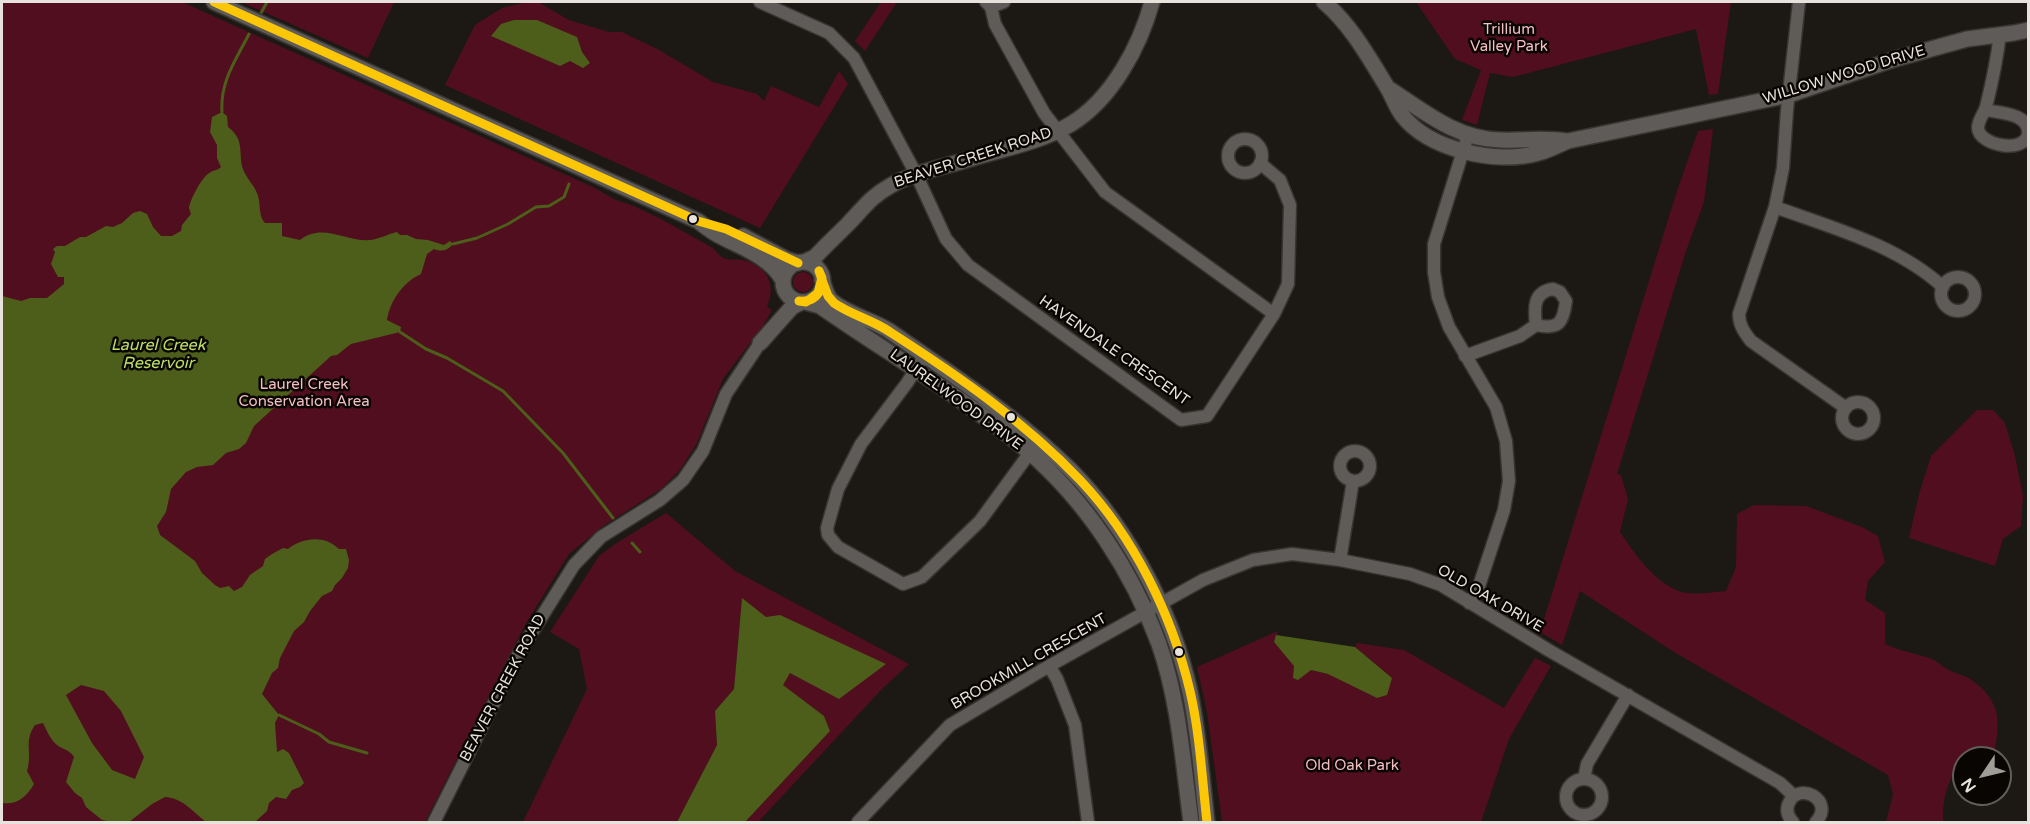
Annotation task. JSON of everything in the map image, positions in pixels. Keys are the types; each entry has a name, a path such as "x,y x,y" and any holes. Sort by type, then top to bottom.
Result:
{"street":[{"path":"214,2 698,221 720,236 762,258 774,268 792,299 803,302 816,297 820,292 822,277 814,266 786,259 716,224 698,221"},
{"name":"HAVENDALE CRESCENT","path":"759,2 829,33 842,44 861,68 916,174 946,239 968,265 1181,420 1207,416 1274,314 1288,284 1290,205 1280,180 1260,163"},
{"path":"1004,2 988,4 995,24 1044,113 1105,192 1274,314"},
{"name":"BEAVER CREEK ROAD","path":"801,263 814,257 874,195 892,184 916,174 1020,144 1073,123 1100,99 1125,68 1144,30 1152,2"},
{"name":"WILLOW WOOD DRIVE","path":"1324,2 1340,15 1354,34 1402,115 1426,136 1462,151 1508,158 1538,154 1568,141 1789,95 1967,39 2014,32"},
{"path":"1799,2 1783,168 1775,207 1739,314 1739,320 1751,341 1846,408"},
{"path":"1985,110 1997,57 2014,32 2028,40"},
{"name":"WILLOW WOOD DRIVE","path":"1388,89 1453,130 1468,135 1500,140 1545,138 1568,141"},
{"path":"1468,135 1434,244 1434,272 1438,297 1449,327 1496,407 1506,441 1509,471 1504,510 1478,589 1469,603"},
{"path":"1775,207 1825,224 1879,247 1931,276 1943,288"},
{"name":"BEAVER CREEK ROAD","path":"822,277 823,266 847,225"},
{"path":"784,286 788,269 801,263"},
{"name":"LAURELWOOD DRIVE","path":"822,277 829,297 843,309 876,323 1010,416 1104,537 1127,575 1159,645 1177,719 1191,822"},
{"name":"BEAVER CREEK ROAD","path":"434,822 519,653 574,565 601,537 660,500 683,480 703,451 726,394 760,343 782,301 784,286"},
{"name":"BEAVER CREEK ROAD","path":"760,343 792,307 803,302"},
{"name":"LAURELWOOD DRIVE","path":"803,302 820,306 993,424 1033,447 1079,479 1113,522 1127,542 1161,604 1180,656 1190,692 1207,822"},
{"path":"1465,357 1520,336 1536,325"},
{"path":"925,355 861,444 838,489 827,528 828,535 838,547 903,585 922,577 980,521 1033,447"},
{"path":"1340,560 1353,481"},
{"name":"OLD OAK DRIVE","path":"1145,612 1203,580 1253,560 1293,554 1340,560 1410,574 1440,585 1780,783 1794,796 1804,793 1815,796 1822,810 1816,822"},
{"name":"BROOKMILL CRESCENT","path":"858,822 950,725 1145,612"},
{"path":"1049,666 1057,679 1075,725 1088,822"},
{"path":"1584,779 1587,764 1628,695"},
{"path":"1793,822 1787,809 1794,796"}],"green space":[{"name":"Laurel Creek Conservation Area","path":"2,2 182,2 593,187 616,200 634,206 713,248 723,258 744,260 755,264 769,279 771,292 767,307 772,310 763,326 723,379 697,443 680,470 661,489 603,526 569,554 525,625 425,822 2,822"},
{"path":"241,2 394,2 368,58"},
{"path":"527,2 538,2 569,20 609,32 622,32 659,50 713,82 757,94 764,101 771,86 819,107 839,71 848,84 760,228 445,85 475,25 502,8"},
{"path":"881,2 897,2 865,51 855,41"},
{"name":"Trillium Valley Park","path":"1416,2 1731,2 1718,94 1709,95 1696,29 1513,77 1490,73 1477,125 1462,120 1481,70 1455,59"},
{"path":"1713,129 1704,202 1685,254 1617,474 1621,475 1628,499 1620,532 1645,566 1661,581 1679,591 1696,593 1726,591 1736,567 1737,514 1754,505 1806,506 1862,527 1878,536 1885,562 1868,581 1865,600 1885,613 1885,644 1932,659 1946,669 1970,679 1988,695 1996,714 1998,723 1995,746 1952,746 1952,776 1946,791 1943,822 1886,822 1893,794 1888,775 1674,652 1580,591 1562,645 1540,632 1677,191 1698,131"},
{"path":"803,272 810,275 813,282 810,289 803,292 796,289 793,282 796,275"},
{"path":"1977,410 1993,410 2005,423 2015,456 2023,496 2021,526 2003,539 1995,566 1909,538 1931,456"},
{"path":"666,513 735,571 909,664 882,689 758,822 745,822 830,731 824,716 782,685 790,672 766,617 742,599 734,689 715,711 717,745 677,822 523,822 587,689 579,649 550,632 599,556"},
{"name":"Old Oak Park","path":"1278,631 1274,642 1295,666 1328,674 1392,678 1355,647 1357,643 1404,650 1504,708 1535,658 1551,666 1509,739 1481,822 1222,822 1207,712 1197,667"}],"water":[{"path":"514,20 537,20 577,37 582,52 590,63 583,68 570,61 560,66 491,36 501,24"},
{"name":"Laurel Creek Reservoir","path":"222,112 227,116 228,127 239,140 243,170 258,196 261,217 265,223 282,223 282,236 300,240 308,235 325,233 370,240 397,232 400,235 444,245 450,241 453,244 442,251 434,249 427,254 421,274 403,287 394,299 387,320 401,327 400,332 351,344 337,355 331,356 254,426 246,443 239,449 226,453 213,465 197,467 186,472 171,489 166,512 157,526 160,535 195,561 202,573 215,585 220,588 229,586 234,591 242,587 250,575 263,566 265,559 283,548 288,549 300,542 314,539 327,541 339,549 346,549 349,560 348,568 332,591 322,596 304,622 294,631 280,658 278,668 272,673 262,694 279,715 275,723 277,752 283,749 289,753 304,783 292,790 286,799 276,797 269,803 267,811 255,822 206,822 182,803 165,797 129,822 102,820 86,807 82,798 66,782 74,757 69,751 55,743 43,723 35,725 29,742 27,771 34,784 21,799 13,803 2,803 2,296 21,301 30,298 47,298 64,284 64,277 58,277 51,264 55,252 53,249 57,246 65,246 80,237 86,237 106,226 113,227 122,223 133,213 140,211 147,214 153,227 161,236 172,236 181,231 182,225 191,214 190,204 199,185 205,177 221,167 217,158 217,145 210,132 212,117","holes":["81,685 104,691 121,711 144,757 135,779 112,770 92,743 66,695"]},
{"path":"742,598 766,617 780,615 886,664 839,699 790,673 783,685 824,716 830,731 745,822 677,822 717,745 715,711 734,689"},
{"path":"1276,635 1355,647 1392,678 1387,695 1377,698 1328,674 1311,670 1298,680 1293,678 1294,666 1274,642"}],"waterway":[{"path":"261,13 267,2"},
{"path":"222,112 226,81 249,34"},
{"path":"453,244 477,238 508,224 536,207 549,206 564,197 569,184"},
{"path":"400,332 426,349 447,358 503,391 563,453 613,518"},
{"path":"632,543 640,552"},
{"path":"279,715 319,734 329,742 367,753"}],"transit line":[{"path":"214,2 698,221 726,229 798,263"},
{"path":"799,301 806,302 818,293 822,278 819,271"},
{"path":"799,301 810,300 818,293 822,283 819,271"},
{"path":"822,280 828,296 834,303 890,332 940,365 990,400 1037,438 1080,480 1117,526 1134,552 1162,606 1182,662 1196,724 1207,822"}]}
